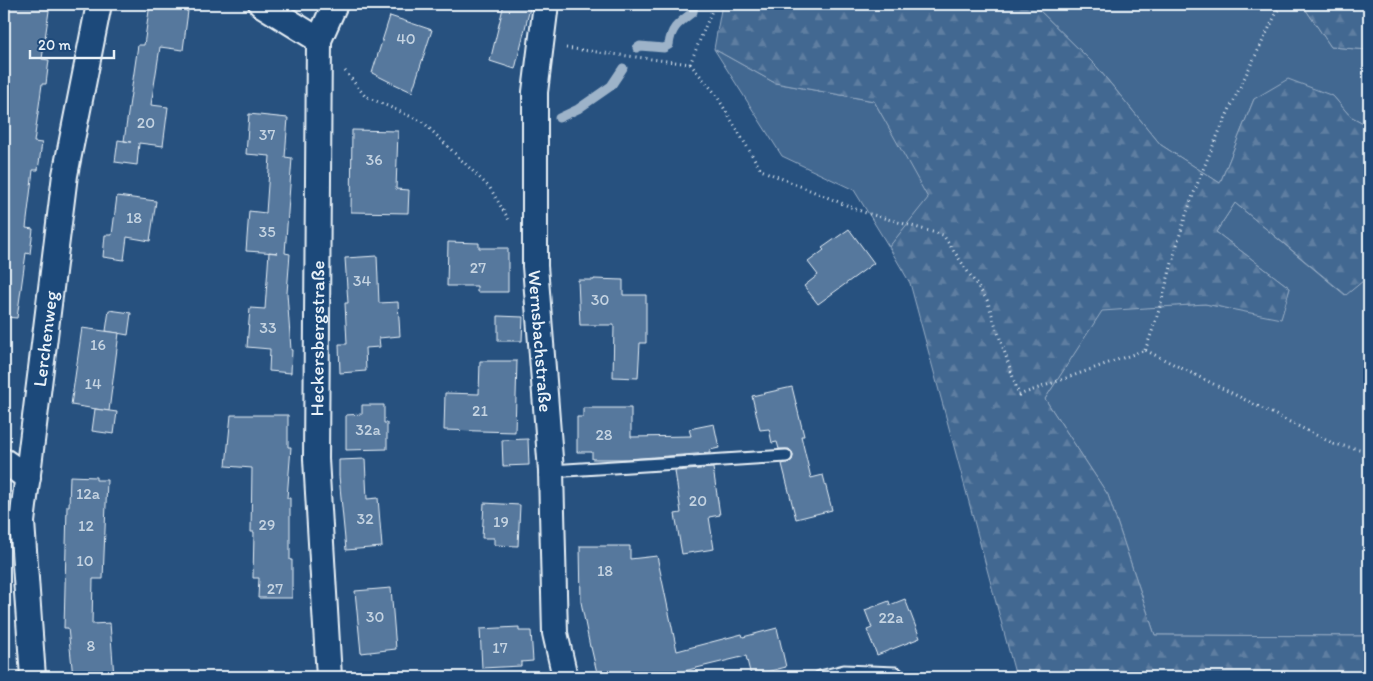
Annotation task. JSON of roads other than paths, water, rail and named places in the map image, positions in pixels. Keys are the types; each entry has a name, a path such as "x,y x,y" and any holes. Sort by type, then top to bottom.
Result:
{"street":[{"name":"Lerchenweg","path":"34,677 22,522 65,175 99,4"},
{"path":"261,4 319,40"},
{"name":"Heckersbergstraße","path":"329,677 316,459 319,40 335,4"},
{"name":"Wernsbachstraße","path":"546,4 536,92 536,266 551,471 555,634 565,677"},
{"path":"4,461 28,478"}],"lane":[{"path":"551,471 786,456"},
{"path":"820,677 844,671 896,673 900,677"}],"waterway":[{"path":"637,48 640,46 664,48 669,45 674,30 693,12 694,4"},
{"path":"559,118 578,109 611,86 623,68"}]}
